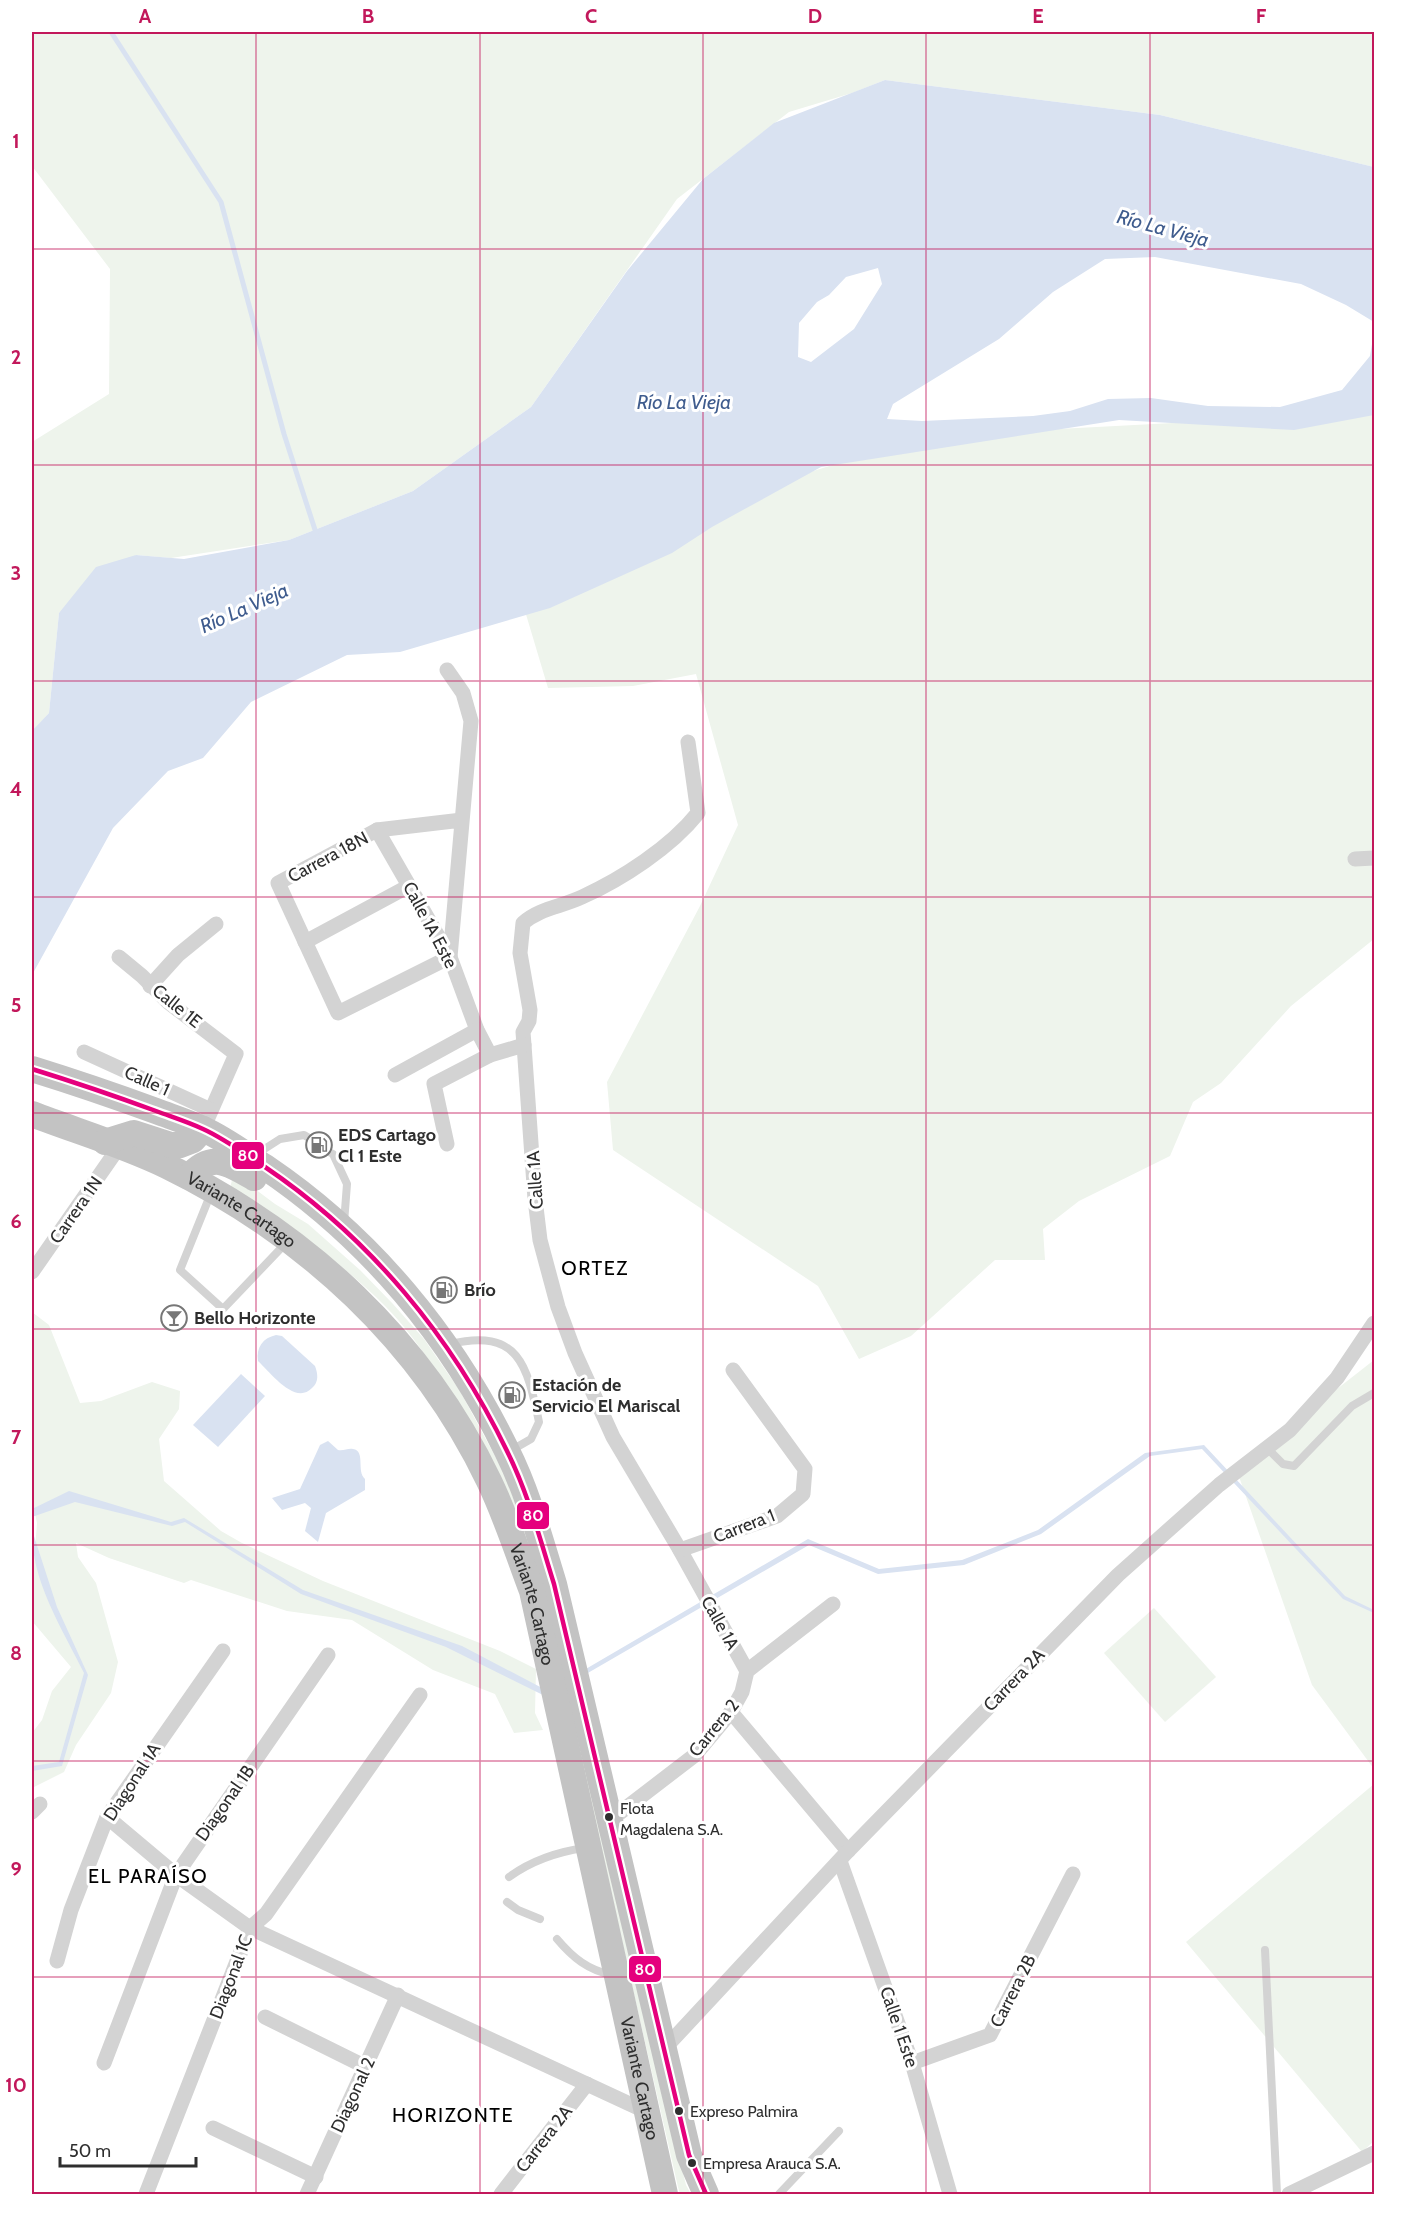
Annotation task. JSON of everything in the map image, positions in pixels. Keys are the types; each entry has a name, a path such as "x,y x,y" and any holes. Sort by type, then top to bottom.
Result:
{"highway":[{"name":"Variante Cartago","path":"32,1068 100,1090 207,1119 251,1158 283,1179 344,1229 398,1284 446,1345 484,1406 508,1452 530,1506 554,1584 561,1666 568,1698 588,1848 665,2194"},
{"name":"Variante Cartago","path":"32,1114 165,1165 213,1189 289,1239 350,1290 377,1318 427,1378 455,1419 488,1479 505,1515 561,1666"},
{"path":"103,1141 134,1133 171,1145 180,1145 193,1140 207,1119"},
{"path":"189,1177 195,1170 207,1163 226,1162 256,1180 283,1179"},
{"name":"Variante Cartago","path":"568,1698 609,1821 689,2155 706,2194"}],"street":[{"path":"409,886 305,942 338,1013 450,957 471,721 463,693 447,670"},
{"name":"Calle 1A","path":"688,742 698,813 686,827 635,867 581,898 534,914 523,923 520,953 530,1010 529,1021 523,1032 539,1230 558,1307 575,1353 613,1437 715,1611 747,1671"},
{"path":"377,830 462,820"},
{"name":"Carrera 18N","path":"305,942 278,884 377,830"},
{"name":"Calle 1A Este","path":"377,830 450,957 477,1030 490,1055"},
{"path":"1355,859 1374,858"},
{"path":"150,986 178,955 216,924"},
{"name":"Calle 1E","path":"119,957 142,976 150,986 236,1054 207,1119"},
{"path":"395,1075 477,1030"},
{"path":"447,1144 434,1084 490,1055 524,1045"},
{"name":"Calle 1","path":"84,1052 207,1119"},
{"name":"Carrera 1N","path":"32,1272 103,1141"},
{"name":"Carrera 2A","path":"664,2049 844,1856 1118,1575 1219,1485 1290,1430 1336,1378 1374,1323"},
{"name":"Carrera 1","path":"680,1550 777,1516 803,1494 805,1469 734,1370"},
{"path":"747,1671 833,1604"},
{"name":"Diagonal 1A","path":"57,1961 71,1910 107,1817 222,1651"},
{"name":"Diagonal 1B","path":"104,2063 176,1875 328,1655"},
{"name":"Carrera 2","path":"609,1821 695,1755 731,1712 742,1692 747,1671"},
{"name":"Diagonal 1C","path":"146,2194 250,1928 266,1914 420,1695"},
{"path":"731,1712 844,1856"},
{"path":"107,1817 176,1875 250,1928 647,2112"},
{"name":"Calle 1 Este","path":"844,1856 912,2063 950,2194"},
{"name":"Carrera 2B","path":"912,2063 990,2035 1073,1874"},
{"name":"Diagonal 2","path":"307,2194 398,1995"},
{"path":"265,2018 366,2067"},
{"name":"Carrera 2A","path":"501,2194 587,2084"},
{"path":"213,2128 316,2177"},
{"path":"1289,2194 1374,2153"}],"lane":[{"path":"251,1158 280,1138 304,1135 309,1138"},
{"path":"329,1152 333,1154 347,1184 344,1229"},
{"path":"213,1189 180,1270 223,1309 289,1239"},
{"path":"446,1345 472,1339 504,1344 524,1367 539,1422 531,1439 508,1452"},
{"path":"1267,1448 1283,1464 1294,1466 1352,1406 1374,1393"},
{"path":"509,1877 532,1863 560,1852 588,1848"},
{"path":"507,1902 518,1910 540,1919"},
{"path":"557,1940 594,1971 618,1976"},
{"path":"1265,1950 1277,2194"},
{"path":"779,2194 839,2131"}],"shaded area":[{"path":"32,32 1374,32 1374,167 1160,115 885,80 852,93 789,112 677,199 531,407 413,491 289,540 171,558 136,555 59,613 49,713 32,732 32,442 109,394 110,269 32,166"},
{"path":"1374,408 1374,939 1291,1006 1221,1083 1193,1102 1170,1156 1079,1201 1043,1229 1045,1260 995,1260 911,1336 859,1359 818,1286 613,1150 607,1082 700,906 738,825 696,674 633,686 548,688 522,601 745,492 927,436 1287,417"},
{"path":"232,1180 255,1189 308,1224 360,1270 393,1304 424,1339 460,1391 504,1473 537,1562 647,2031 686,2185 691,2194 680,2194 678,2187 591,1805 498,1473 475,1429 448,1388 392,1313 331,1258 230,1188"},
{"path":"32,1312 49,1325 80,1403 101,1401 152,1382 180,1391 179,1409 159,1439 164,1481 221,1531 323,1581 500,1651 536,1669 535,1713 543,1730 514,1733 495,1694 433,1670 352,1620 287,1611 191,1580 184,1583 109,1558 76,1543 78,1557 96,1583 118,1662 111,1693 76,1745 64,1772 32,1788 32,1733 42,1720 52,1691 71,1667 32,1621 37,1523 32,1499"},
{"path":"1374,1360 1374,1769 1312,1685 1236,1468"},
{"path":"1154,1608 1216,1677 1165,1722 1104,1653"},
{"path":"1374,1784 1374,2141 1362,2152 1186,1942"}],"water":[{"name":"Río La Vieja","path":"885,80 1160,115 1374,167 1374,322 1346,305 1301,284 1155,257 1105,259 1053,292 999,339 893,404 887,419 922,421 1033,416 1070,411 1108,399 1151,398 1208,406 1280,407 1342,390 1370,356 1374,332 1374,415 1294,430 1119,420 821,467 712,527 672,553 550,608 400,652 347,655 251,702 203,758 168,771 113,828 32,975 32,731 49,713 59,613 96,567 136,555 184,559 289,540 413,491 531,407 627,271 703,179 774,123","holes":["878,268 882,284 854,329 811,362 798,357 799,323 817,302 829,295 846,277"]},
{"path":"282,1336 315,1366 317,1381 312,1388 298,1393 291,1390 258,1361 261,1344 267,1338"},
{"path":"241,1374 265,1396 218,1447 193,1425"},
{"path":"328,1441 338,1450 353,1449 359,1453 365,1490 326,1513 318,1542 305,1531 311,1508 305,1503 282,1510 272,1498 300,1489 320,1445"},
{"path":"1204,1445 1345,1596 1374,1610 1374,1613 1343,1599 1202,1449 1150,1456 1041,1534 964,1565 878,1574 809,1545 555,1692 543,1695 446,1647 301,1594 185,1522 172,1526 75,1502 32,1517 32,1509 69,1491 171,1522 184,1518 303,1590 462,1646 544,1689 555,1687 808,1539 879,1569 962,1560 1038,1530 1145,1453"},
{"path":"32,1530 57,1607 88,1675 62,1766 32,1771 32,1766 59,1762 84,1673 42,1586 33,1549"}],"waterway":[{"path":"111,32 221,202 284,434 317,536"}],"transit line":[{"name":"80","path":"32,1069 203,1129 235,1147 303,1195 339,1225 405,1293 461,1369 485,1409 521,1483 554,1584 689,2155 706,2194"}],"place":[{"name":"EDS Cartago Cl 1 Este","path":"319,1145"},
{"name":"Brío","path":"444,1290"},
{"name":"Bello Horizonte","path":"174,1318"},
{"name":"Estación de Servicio El Mariscal","path":"512,1395"},
{"name":"Flota Magdalena S.A.","path":"609,1817"},
{"name":"Expreso Palmira","path":"679,2111"},
{"name":"Empresa Arauca S.A.","path":"692,2163"}],"district":[{"name":"ORTEZ","path":"595,1268"},
{"name":"EL PARAÍSO","path":"148,1876"},
{"name":"HORIZONTE","path":"453,2115"}]}
